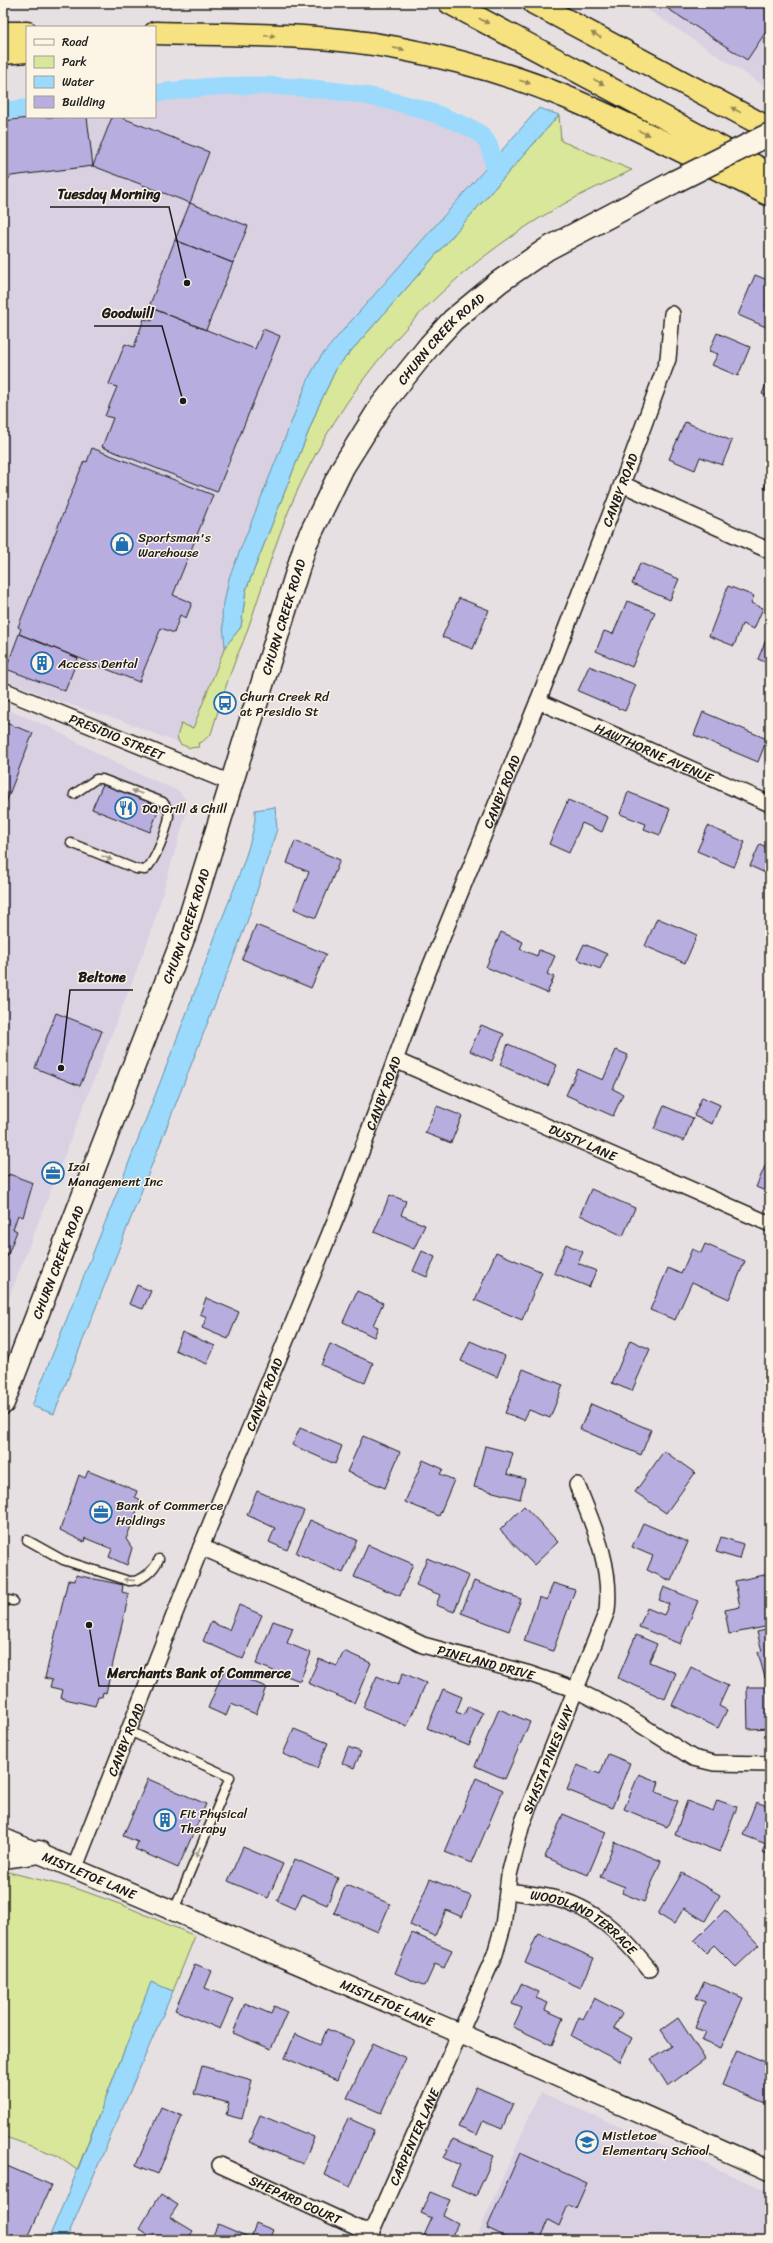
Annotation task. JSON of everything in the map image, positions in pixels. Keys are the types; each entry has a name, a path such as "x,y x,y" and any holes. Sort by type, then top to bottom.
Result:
{"highway":[{"path":"450,3 770,174"},
{"path":"534,3 770,128"},
{"path":"3,33 26,33"},
{"path":"156,34 306,38 375,45 441,57 482,68 568,98 647,134 770,195"},
{"path":"156,41 231,35"},
{"path":"3,53 26,51"}],"main road":[{"name":"CHURN CREEK ROAD","path":"3,1403 184,936 306,543 342,467 381,406 430,345 453,320 499,282 547,249 674,182 770,134"},
{"path":"3,1857 39,1852"}],"street":[{"name":"CANBY ROAD","path":"75,1867 201,1547 340,1206 395,1060 538,701 622,484 668,359 672,314"},
{"path":"622,484 770,551"},
{"name":"PRESIDIO STREET","path":"3,690 231,783"},
{"name":"HAWTHORNE AVENUE","path":"538,701 770,804"},
{"name":"DUSTY LANE","path":"395,1060 770,1224"},
{"name":"SHASTA PINES WAY","path":"459,2033 500,1940 515,1849 522,1824 602,1625 608,1599 607,1573 603,1551 577,1485"},
{"name":"PINELAND DRIVE","path":"201,1547 381,1625 423,1645 530,1674 576,1690 627,1716 693,1758 714,1763 770,1764"},
{"name":"MISTLETOE LANE","path":"3,1838 75,1867 459,2033 770,2171"},
{"name":"WOODLAND TERRACE","path":"508,1891 553,1898 569,1903 599,1917 622,1938 649,1969"},
{"name":"CARPENTER LANE","path":"369,2237 459,2033"},
{"name":"SHEPARD COURT","path":"220,2165 369,2237"}],"lane":[{"path":"71,843 136,869 144,870 151,865 169,817 168,808 164,802 102,779 96,778 74,794"},
{"path":"26,1540 63,1560 129,1581 136,1581 146,1575 154,1568 159,1560"},
{"path":"3,1599 13,1601"},
{"path":"129,1731 230,1777 174,1910"}],"shaded area":[{"path":"637,3 770,3 770,90 752,78"},
{"path":"225,90 293,91 365,99 406,107 444,120 476,135 486,147 490,163 326,349 310,375 229,578 222,613 225,647 185,746 120,720 55,700 3,679 3,116 26,113 26,118 156,118 156,97"},
{"path":"3,708 50,727 117,764 179,791 186,800 187,811 150,936 3,1313"},
{"name":"Mistletoe Elementary School","path":"540,2092 770,2192 770,2240 475,2240"}],"green space":[{"path":"559,115 561,141 632,170 560,206 479,260 408,326 377,362 348,401 322,442 300,485 284,522 211,734 202,742 198,743 199,747 190,748 180,744 177,737 181,724 193,728 225,647 241,627 246,590 319,405 337,367"},
{"path":"8,1872 78,1889 125,1906 195,1936 173,1991 151,1983 77,2170 56,2155 3,2136 3,1875 6,1875"}],"water":[{"path":"539,108 559,115 337,367 319,405 246,590 241,627 225,647 222,613 229,578 310,375 321,356"},
{"path":"275,807 277,829 246,925 54,1414 32,1406 148,1114 240,873 255,822 255,810"},
{"path":"151,1982 173,1991 66,2240 48,2240 76,2174"}],"building":[{"path":"659,3 770,3 770,31 768,35 765,33 747,60"},
{"path":"28,118 87,118 93,166 11,176 3,185 3,121"},
{"path":"112,118 123,118 209,152 190,203 93,166"},
{"path":"190,203 248,226 233,263 175,240"},
{"path":"175,240 233,263 206,330 149,307"},
{"path":"755,275 770,281 770,318 766,327 738,315"},
{"path":"156,310 255,349 263,329 280,336 217,492 102,447 113,418 105,416 117,387 109,384 125,344 134,347 144,319 152,321"},
{"path":"717,333 750,347 738,376 712,365 718,354 709,351"},
{"path":"770,375 770,397 762,394"},
{"path":"685,422 732,441 722,465 700,457 695,470 669,459"},
{"name":"Sportsman's Warehouse","path":"92,448 213,495 173,595 192,603 186,618 180,615 174,633 161,628 139,682 19,634 21,629 18,627 84,461 87,462"},
{"path":"770,473 770,491 764,488"},
{"path":"640,563 679,579 670,600 632,584"},
{"path":"728,586 754,596 751,603 763,608 754,629 742,624 734,646 709,636"},
{"path":"459,598 489,610 473,649 442,637"},
{"path":"627,601 655,612 632,667 596,651 604,631 613,634"},
{"path":"770,630 770,664 758,659"},
{"name":"Access Dental","path":"19,634 78,658 65,691 6,669"},
{"path":"589,666 636,685 625,711 578,691"},
{"path":"703,712 767,739 758,762 694,735"},
{"path":"3,722 33,733 3,810"},
{"name":"DQ Grill & Chill","path":"103,784 160,806 150,832 92,809"},
{"path":"628,792 670,809 660,835 644,829 646,824 620,814"},
{"path":"568,800 608,817 602,832 582,823 569,853 549,844"},
{"path":"708,826 745,842 734,867 697,851"},
{"path":"295,841 340,860 316,918 294,909 309,872 287,863"},
{"path":"760,844 770,849 770,875 750,866"},
{"path":"657,918 697,935 685,963 645,946"},
{"path":"256,925 326,954 311,988 242,959"},
{"path":"501,932 523,942 520,949 537,956 539,950 555,956 547,974 554,977 547,993 486,967"},
{"path":"584,944 607,954 600,969 577,959"},
{"path":"56,1013 102,1031 80,1086 35,1068"},
{"path":"481,1025 504,1034 492,1061 470,1051"},
{"path":"508,1044 557,1065 548,1086 500,1065"},
{"path":"616,1050 628,1055 613,1089 623,1094 613,1116 566,1095 578,1069 603,1080"},
{"path":"702,1097 720,1105 712,1124 694,1116"},
{"path":"437,1106 462,1116 451,1143 425,1133"},
{"path":"664,1106 693,1118 684,1141 654,1129"},
{"path":"768,1159 770,1160 770,1193 756,1187"},
{"path":"3,1174 9,1176 9,1174 33,1183 23,1217 18,1215 13,1229 17,1231 7,1257 3,1256"},
{"path":"591,1189 635,1208 623,1236 580,1215"},
{"path":"390,1195 406,1201 401,1215 425,1225 414,1249 374,1232"},
{"path":"566,1244 583,1252 578,1263 596,1271 589,1287 554,1273"},
{"path":"705,1244 745,1261 729,1299 692,1282 675,1320 650,1310 668,1268 681,1274 692,1249 701,1253"},
{"path":"422,1251 435,1257 427,1277 413,1271"},
{"path":"496,1252 542,1272 522,1320 475,1300"},
{"path":"137,1285 151,1291 143,1309 129,1304"},
{"path":"357,1291 383,1303 373,1325 378,1327 374,1337 343,1322"},
{"path":"206,1298 239,1312 228,1339 202,1328 207,1317 200,1314"},
{"path":"182,1332 215,1346 207,1364 175,1350"},
{"path":"630,1340 650,1349 632,1391 612,1383"},
{"path":"470,1341 505,1356 497,1377 461,1361"},
{"path":"330,1344 373,1363 365,1383 321,1365"},
{"path":"523,1369 563,1385 550,1418 529,1410 524,1420 505,1413"},
{"path":"591,1404 651,1430 641,1455 580,1429"},
{"path":"300,1428 342,1446 335,1464 292,1445"},
{"path":"363,1436 400,1452 385,1488 347,1472"},
{"path":"485,1446 513,1453 507,1474 525,1479 520,1499 474,1487"},
{"path":"664,1451 695,1473 666,1513 635,1492"},
{"path":"423,1460 443,1469 440,1474 454,1480 439,1516 405,1502"},
{"name":"Bank of Commerce Holdings","path":"88,1471 137,1491 135,1497 141,1500 126,1539 132,1548 127,1565 109,1557 112,1549 85,1538 84,1542 60,1530 79,1475 85,1478"},
{"path":"257,1491 304,1511 287,1550 269,1542 275,1528 247,1515"},
{"path":"524,1506 558,1542 534,1565 500,1530"},
{"path":"310,1520 357,1540 343,1573 296,1553"},
{"path":"643,1523 688,1542 671,1581 647,1570 653,1556 632,1547"},
{"path":"721,1537 743,1544 739,1559 716,1552"},
{"path":"368,1545 413,1564 400,1596 354,1577"},
{"path":"427,1558 469,1576 454,1612 436,1605 440,1595 416,1585"},
{"path":"769,1574 770,1626 729,1634 725,1610 740,1607 735,1581"},
{"path":"76,1575 123,1585 122,1592 129,1594 106,1693 103,1692 102,1697 98,1696 95,1706 61,1698 63,1690 50,1687 52,1680 45,1678 68,1580 75,1581"},
{"path":"474,1581 521,1599 509,1631 461,1613"},
{"path":"553,1583 575,1590 553,1651 524,1641 539,1597 547,1600"},
{"path":"664,1587 698,1601 680,1644 639,1627 647,1608 664,1615 669,1604 659,1600"},
{"path":"239,1605 262,1615 243,1659 203,1641 211,1622 229,1630"},
{"path":"273,1621 293,1628 287,1643 311,1653 300,1681 256,1664"},
{"path":"770,1629 770,1677 765,1678 758,1652 762,1651 757,1632"},
{"path":"636,1635 657,1644 649,1662 676,1673 665,1699 618,1678"},
{"path":"344,1651 371,1663 354,1703 308,1683 319,1659 337,1666"},
{"path":"691,1667 728,1686 719,1706 727,1710 718,1728 672,1705"},
{"path":"224,1670 266,1687 256,1714 231,1704 226,1716 208,1708"},
{"path":"403,1673 426,1683 407,1726 363,1707 377,1676 398,1685"},
{"path":"747,1687 770,1687 770,1728 748,1729"},
{"path":"443,1689 462,1697 456,1712 464,1715 468,1706 483,1713 469,1746 427,1728"},
{"path":"499,1709 530,1722 505,1779 475,1766"},
{"path":"294,1729 328,1743 317,1768 283,1754"},
{"path":"348,1747 361,1752 354,1768 342,1763"},
{"path":"608,1754 630,1763 612,1808 567,1790 577,1765 600,1774"},
{"path":"639,1774 659,1782 656,1792 678,1801 667,1827 624,1809"},
{"path":"476,1778 503,1790 472,1863 445,1852"},
{"name":"Fit Physical Therapy","path":"148,1779 206,1804 178,1868 135,1849 138,1842 123,1836"},
{"path":"717,1800 737,1807 720,1852 675,1835 687,1801 713,1811"},
{"path":"756,1802 770,1807 770,1855 762,1852 766,1844 743,1835"},
{"path":"563,1814 606,1832 588,1875 545,1857"},
{"path":"615,1842 661,1861 644,1902 622,1893 625,1887 600,1877"},
{"path":"243,1847 283,1864 268,1898 228,1881"},
{"path":"295,1859 338,1878 327,1905 302,1894 295,1909 277,1901"},
{"path":"682,1873 720,1895 705,1921 684,1908 674,1924 658,1914"},
{"path":"430,1879 471,1896 462,1917 446,1910 435,1936 410,1925"},
{"path":"346,1885 390,1904 378,1932 334,1913"},
{"path":"725,1910 759,1945 736,1967 714,1945 706,1953 694,1941"},
{"path":"412,1933 452,1950 444,1968 435,1964 425,1986 395,1973"},
{"path":"538,1933 594,1958 581,1988 525,1963"},
{"path":"195,1964 212,1971 205,1988 233,1999 220,2029 175,2010"},
{"path":"704,1981 743,1998 721,2048 702,2040 706,2032 695,2028 705,2002 696,1998"},
{"path":"521,1984 539,1992 536,1998 548,2003 545,2010 563,2018 552,2045 513,2027 522,2008 512,2004"},
{"path":"594,1998 622,2013 614,2028 632,2038 620,2062 571,2036 579,2017 583,2019"},
{"path":"245,2003 271,2014 274,2006 287,2012 271,2049 233,2033"},
{"path":"678,2018 705,2059 668,2086 651,2059 672,2046 661,2030"},
{"path":"327,2029 354,2040 337,2080 285,2058 295,2034 320,2045"},
{"path":"373,2043 406,2058 381,2113 347,2098"},
{"path":"737,2050 770,2064 770,2105 722,2085"},
{"path":"202,2066 252,2080 242,2119 226,2115 229,2103 194,2094"},
{"path":"476,2087 513,2103 502,2129 483,2121 477,2135 458,2127"},
{"path":"161,2107 182,2116 158,2174 136,2165"},
{"path":"260,2115 314,2137 303,2164 249,2142"},
{"path":"348,2118 374,2130 350,2187 324,2175"},
{"path":"453,2139 494,2156 476,2196 451,2185 460,2165 444,2158"},
{"path":"520,2153 587,2183 576,2208 568,2205 559,2226 548,2220 539,2240 513,2240 487,2228"},
{"path":"7,2166 51,2185 27,2240 3,2240 3,2174"},
{"path":"430,2192 450,2200 443,2215 458,2223 450,2240 422,2240 432,2218 421,2213"},
{"path":"161,2194 178,2205 170,2217 193,2231 187,2240 156,2240 139,2229"},
{"path":"256,2223 273,2230 269,2240 211,2240 218,2224 251,2238"}],"waterway":[{"path":"156,93 222,86 278,86 337,91 395,102 449,119 477,132 484,138 489,146 495,172"},
{"path":"3,111 26,108"}],"place":[{"name":"Tuesday Morning","path":"187,283"},
{"name":"Goodwill","path":"183,401"},
{"name":"Sportsman's Warehouse","path":"122,544"},
{"name":"Access Dental","path":"42,663"},
{"name":"Churn Creek Rd at Presidio St","path":"225,703"},
{"name":"DQ Grill & Chill","path":"126,808"},
{"name":"Beltone","path":"61,1068"},
{"name":"Izai Management Inc","path":"53,1173"},
{"name":"Bank of Commerce Holdings","path":"101,1512"},
{"name":"Merchants Bank of Commerce","path":"89,1625"},
{"name":"Fit Physical Therapy","path":"165,1820"},
{"name":"Mistletoe Elementary School","path":"587,2142"}]}
